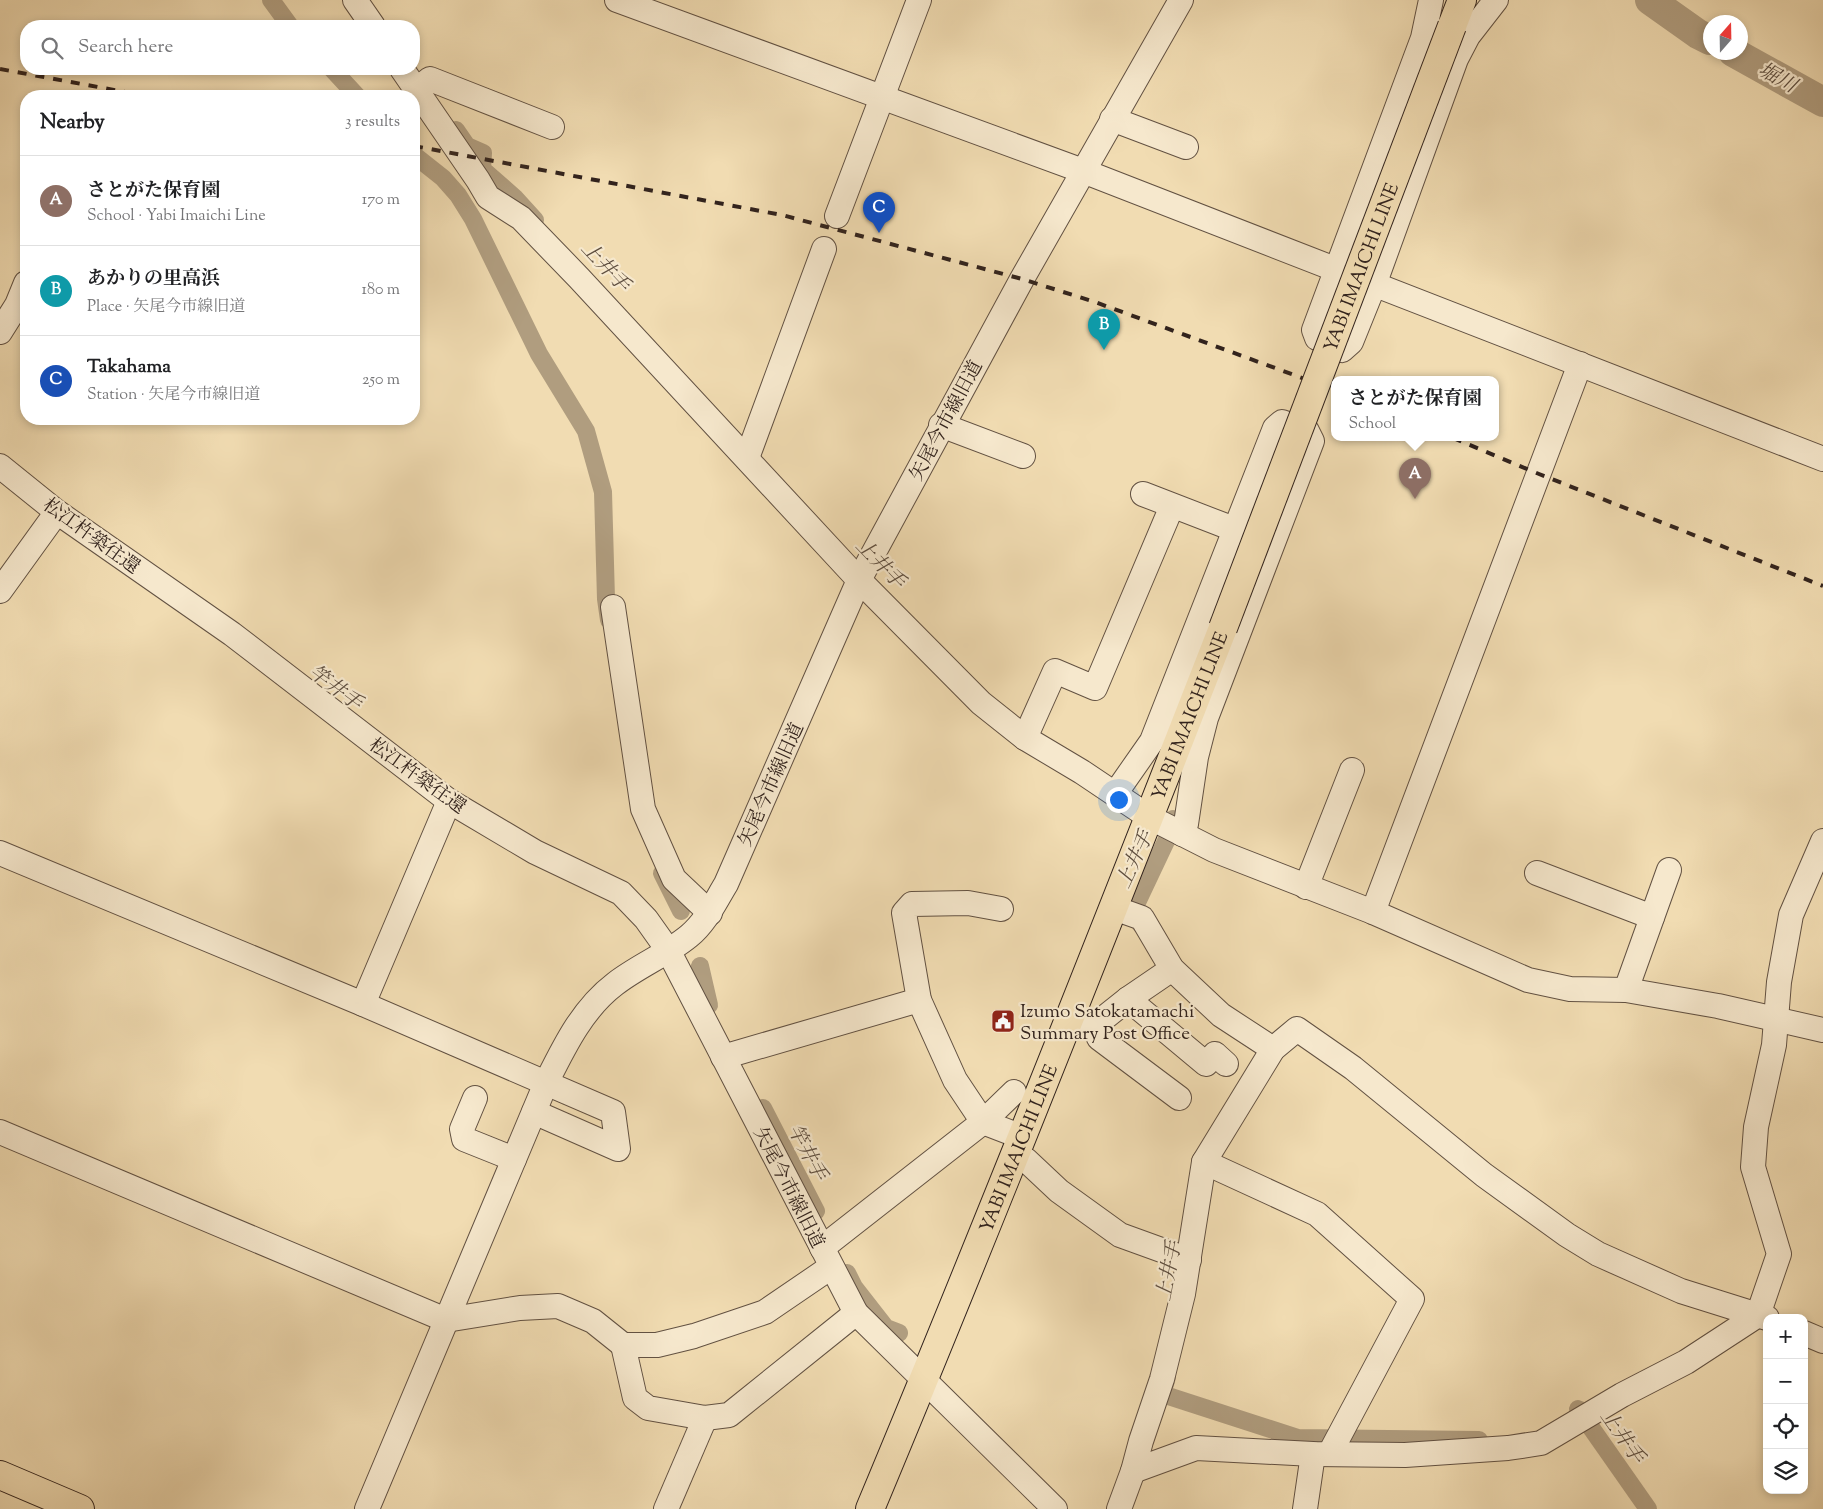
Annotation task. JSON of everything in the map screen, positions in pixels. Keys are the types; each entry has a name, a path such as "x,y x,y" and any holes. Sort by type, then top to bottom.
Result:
{"main road":[{"name":"YABI IMAICHI LINE","path":"870,1509 1019,1147 1082,1021 1114,908 1223,628 1462,0"},
{"path":"0,1475 80,1509"}],"street":[{"path":"355,0 369,20"},
{"path":"617,0 1083,171 1823,459"},
{"path":"837,216 919,0"},
{"name":"矢尾今市線旧道","path":"1056,1509 856,1313 668,950 689,936 710,913 730,875 859,580 942,425 1083,171 1181,0"},
{"path":"1431,0 1423,38 1314,330 1317,338 1342,350 1351,342 1374,285 1456,59 1468,36 1496,0"},
{"path":"406,75 416,90 430,80 552,127"},
{"path":"420,96 478,180 488,198 521,218 859,580 980,703 1025,738 1149,817 1214,850 1373,912 1528,980 1570,989 1626,990 1718,1006 1823,1030"},
{"path":"1112,119 1186,147"},
{"path":"747,458 824,249"},
{"path":"0,332 20,298"},
{"path":"1373,912 1580,364"},
{"path":"1115,794 1152,741 1275,428 1282,422 1307,431 1312,440 1206,718 1196,757 1186,824 1182,834"},
{"path":"942,425 1023,456"},
{"name":"松江杵築往還","path":"0,466 57,512 232,634 449,801 536,852 621,893 646,918 668,950"},
{"path":"1143,494 1226,526"},
{"path":"1025,738 1055,671 1095,688 1172,506"},
{"path":"0,591 57,512"},
{"path":"613,606 643,809 674,879 710,913"},
{"path":"1306,886 1352,770"},
{"path":"363,1004 449,801"},
{"path":"1133,1470 1196,1448 1405,1456 1541,1444 1622,1395 1686,1362 1762,1317 1779,1254 1754,1167 1756,1126 1774,1045 1779,982 1791,915 1823,841"},
{"path":"0,853 363,1004 613,1112 618,1149 534,1112"},
{"path":"1626,990 1669,870"},
{"path":"1537,873 1652,917"},
{"path":"1001,909 968,903 912,904 904,913 919,1000 955,1080 983,1122 1019,1147 1026,1160 1059,1191 1120,1235 1189,1260"},
{"path":"1114,908 1142,918 1172,969 1221,1014 1273,1049"},
{"path":"367,1509 546,1083 570,1035 589,1008 615,984 668,950"},
{"path":"1172,969 1128,999 1082,1021 1099,1038 1179,1098"},
{"path":"1128,999 1206,1064 1215,1054 1226,1064"},
{"path":"723,1057 919,1000"},
{"path":"1119,1509 1162,1379 1183,1294 1204,1162 1273,1049 1297,1029 1353,1068 1484,1174 1566,1235 1598,1254 1681,1291 1762,1317"},
{"path":"623,1345 657,1345 694,1336 765,1312 983,1122 1014,1092"},
{"path":"475,1098 462,1129 464,1139 514,1159"},
{"path":"0,1132 446,1320 520,1308 558,1306 593,1321 623,1345 636,1398 648,1408 705,1418 729,1416 856,1313"},
{"path":"1204,1162 1317,1214 1412,1298 1321,1454 1305,1509"},
{"path":"1808,1335 1823,1341"},
{"path":"666,1509 705,1418"}],"waterway":[{"path":"271,0 286,20"},
{"name":"堀川","path":"1650,0 1703,36"},
{"name":"堀川","path":"1747,60 1823,102"},
{"path":"338,75 351,90"},
{"name":"上井手","path":"456,130 467,146 483,153 482,169 515,198 535,220"},
{"path":"420,160 443,178 458,195 473,219 539,354 586,431 603,492 606,599 609,620"},
{"name":"上井手","path":"1141,925 1133,911 1176,820 1173,819"},
{"path":"662,873 681,911"},
{"path":"700,966 709,1005"},
{"name":"竿井手","path":"763,1108 816,1211"},
{"name":"竿井手","path":"847,1273 854,1287 886,1328 899,1333"},
{"name":"上井手","path":"1167,1377 1162,1394 1298,1438 1479,1440"},
{"name":"上井手","path":"1578,1409 1648,1509"}],"railway":[{"path":"0,69 20,73"},
{"path":"33,75 114,90"},
{"path":"420,147 782,215 1022,279 1095,302 1331,389"},
{"path":"1460,441 1823,586"}],"place":[{"name":"Takahama","path":"879,233"},
{"name":"あかりの里高浜","path":"1104,350"},
{"name":"さとがた保育園","path":"1415,499"},
{"name":"Izumo Satokatamachi Summary Post Office","path":"1003,1021"}]}
